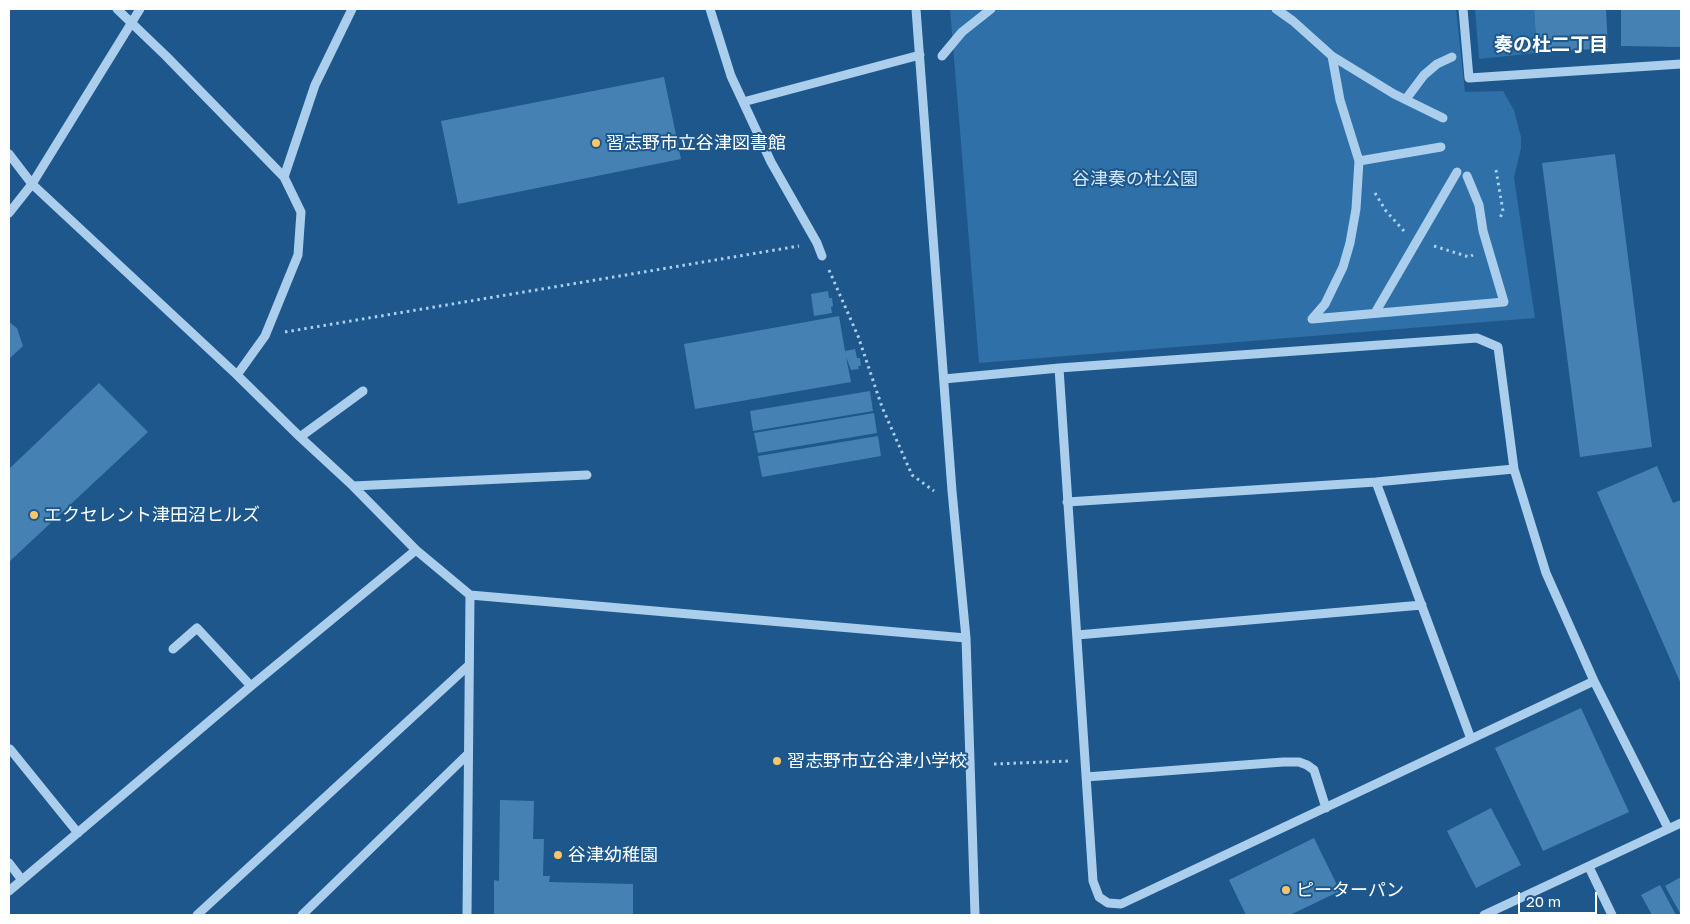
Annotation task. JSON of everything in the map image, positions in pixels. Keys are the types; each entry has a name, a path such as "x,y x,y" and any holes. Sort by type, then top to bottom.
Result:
{"street":[{"path":"117,9 166,56 284,177 302,212 298,254 265,336 237,375"},
{"path":"9,213 32,184 140,9"},
{"path":"284,177 315,85 352,9"},
{"path":"710,9 731,76 771,162 817,243 822,256"},
{"path":"916,9 952,490 966,638 975,915"},
{"path":"942,56 962,32 991,9"},
{"path":"1276,9 1332,56 1363,76 1443,118"},
{"path":"1463,9 1469,78 1681,64"},
{"path":"743,102 920,55"},
{"path":"1332,56 1340,100 1358,161 1356,209 1350,243 1342,267 1325,304 1312,319 1504,302 1483,231 1480,205 1467,176"},
{"path":"1406,99 1424,75 1437,64 1452,57"},
{"path":"1358,161 1441,147"},
{"path":"9,154 32,184 237,375 353,486 416,550 470,595 966,638"},
{"path":"1375,313 1457,172"},
{"path":"944,378 1477,338 1498,347 1514,469 1546,573 1594,681 1668,828"},
{"path":"1058,368 1093,881 1099,897 1108,903 1121,904 1594,681"},
{"path":"300,437 363,391"},
{"path":"1068,502 1376,482 1514,469"},
{"path":"353,486 587,475"},
{"path":"1376,482 1471,739"},
{"path":"9,891 250,686 416,550"},
{"path":"467,915 470,595"},
{"path":"1077,636 1422,605"},
{"path":"173,650 197,628 250,686"},
{"path":"197,915 469,665"},
{"path":"10,749 78,833"},
{"path":"302,915 468,754"},
{"path":"1086,778 1299,762 1314,770 1326,808"},
{"path":"1484,915 1681,823"},
{"path":"9,863 22,880"},
{"path":"1589,867 1612,915"}],"path":[{"path":"265,336 817,243"},
{"path":"822,256 858,336 882,407 912,475 932,491 952,490"},
{"path":"994,764 1084,760"}],"green space":[{"name":"谷津奏の杜公園","path":"950,9 1456,9 1465,92 1503,91 1514,110 1521,137 1521,148 1514,178 1535,318 979,363"},
{"path":"1475,9 1534,9 1537,53 1479,59"}],"building":[{"path":"1534,9 1606,9 1608,48 1537,53"},
{"path":"1621,9 1681,9 1681,47 1621,46"},
{"path":"664,77 681,159 458,204 441,121"},
{"path":"1615,154 1652,447 1580,457 1542,163"},
{"path":"828,291 829,298 832,298 832,313 814,316 811,294"},
{"path":"839,316 845,351 855,349 857,358 860,358 861,366 858,366 859,369 851,370 846,357 851,382 695,409 684,344"},
{"path":"9,322 17,328 23,346 9,359"},
{"name":"エクセレント津田沼ヒルズ","path":"99,383 148,432 9,562 9,469"},
{"path":"870,391 873,411 753,431 750,411"},
{"path":"874,413 877,433 758,453 754,433"},
{"path":"878,436 881,456 762,477 758,456"},
{"path":"1657,466 1673,503 1681,500 1681,684 1597,492"},
{"path":"1581,708 1629,812 1543,851 1495,748"},
{"path":"500,800 534,801 533,839 544,839 543,876 550,876 549,882 633,884 633,915 494,915 494,880 499,881"},
{"path":"1491,808 1521,865 1476,888 1447,831"},
{"path":"1314,838 1340,891 1290,915 1246,915 1229,880"},
{"path":"1681,877 1681,915 1665,886"},
{"path":"1660,885 1676,915 1652,915 1641,895"}],"place":[{"name":"習志野市立谷津図書館","path":"596,143"},
{"name":"エクセレント津田沼ヒルズ","path":"34,515"},
{"name":"習志野市立谷津小学校","path":"777,761"},
{"name":"谷津幼稚園","path":"558,855"},
{"name":"ピーターパン","path":"1286,890"}],"district":[{"name":"奏の杜二丁目","path":"1551,45"}]}
